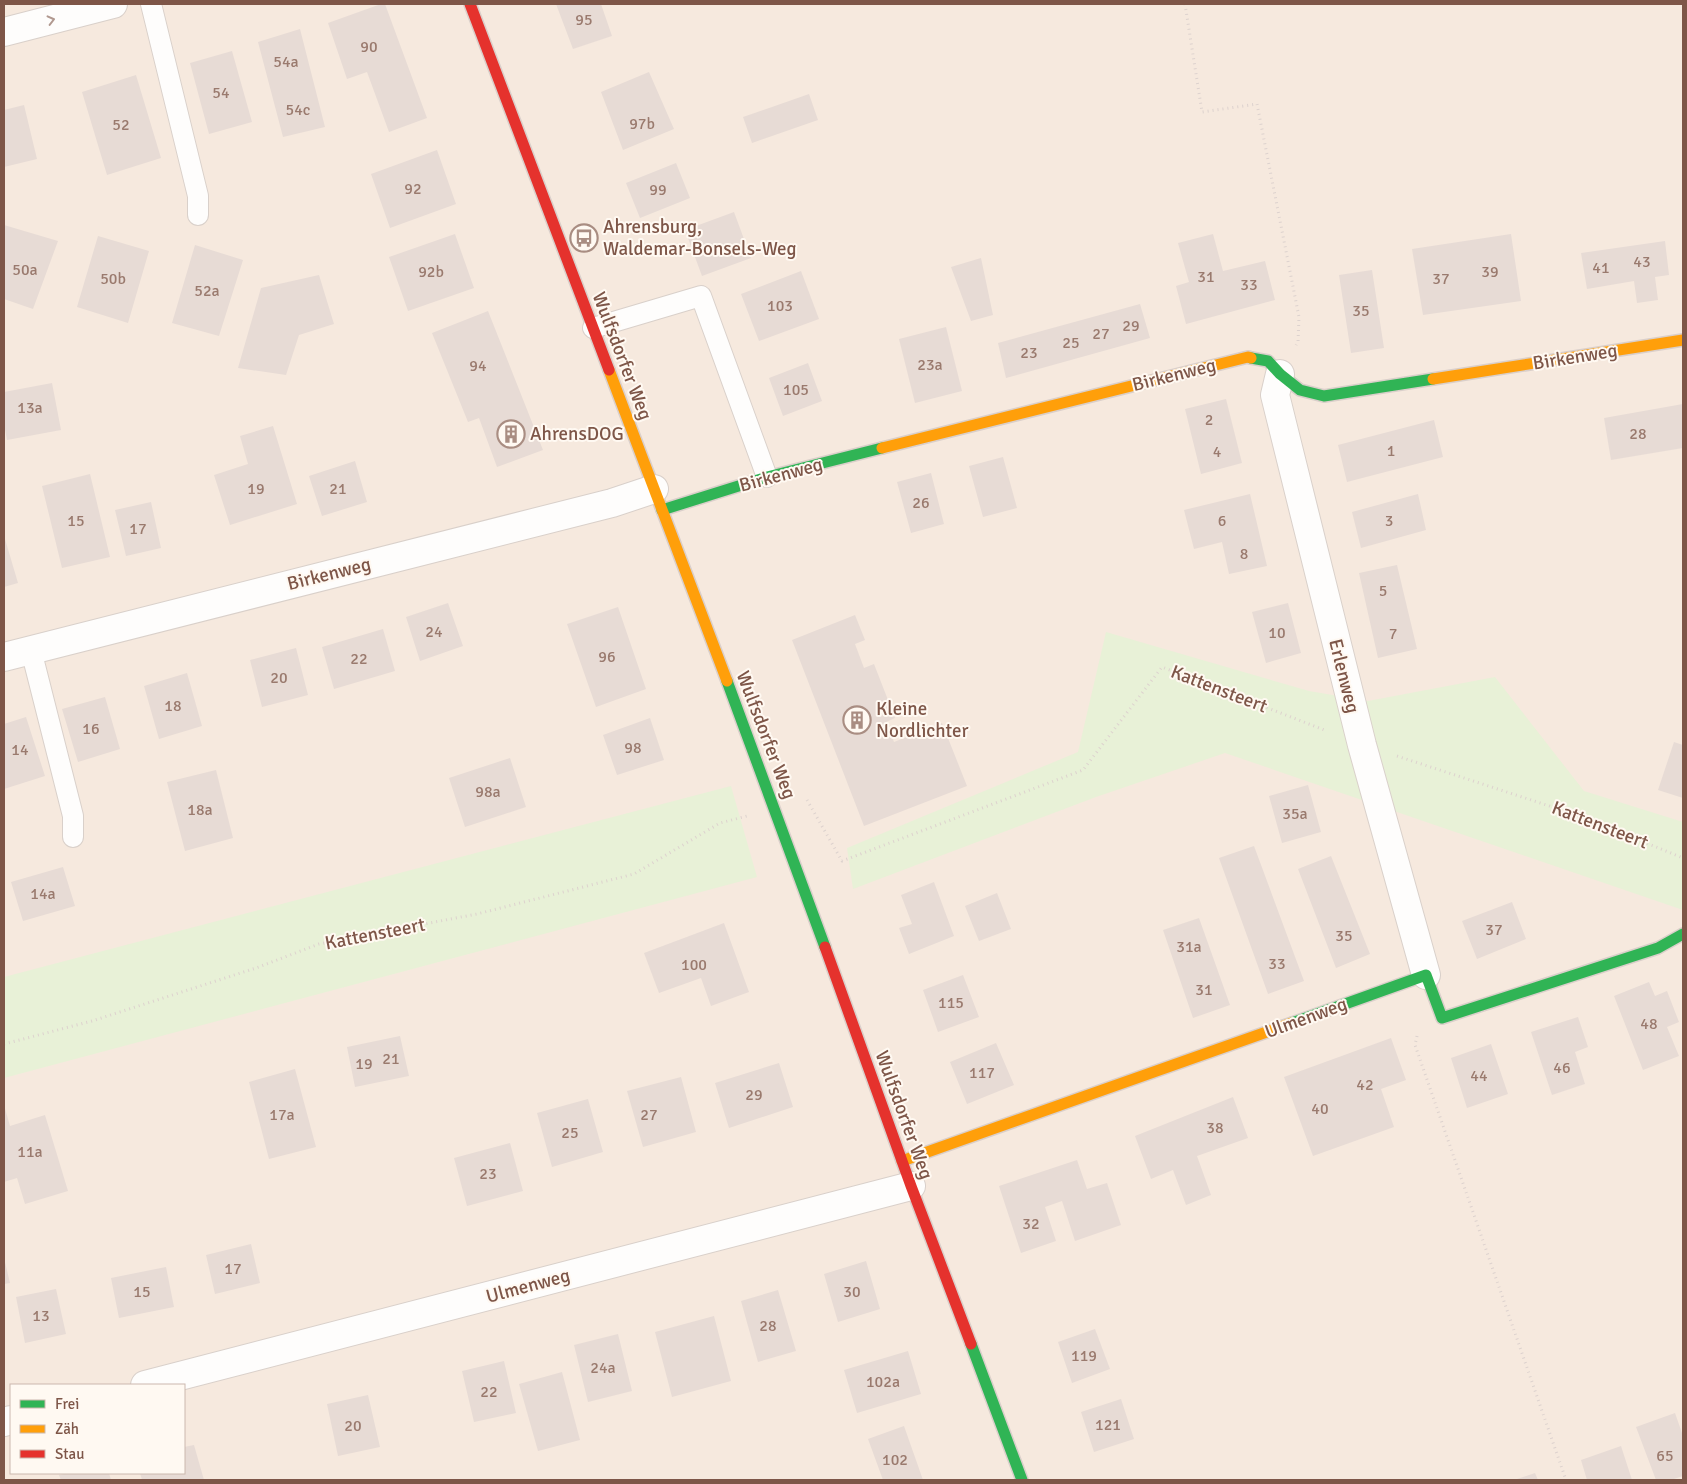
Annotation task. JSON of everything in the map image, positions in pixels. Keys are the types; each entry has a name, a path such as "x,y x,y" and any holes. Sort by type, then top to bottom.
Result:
{"street":[{"path":"4,32 113,4"},
{"name":"Wulfsdorfer Weg","path":"470,4 774,805 907,1174 1022,1480"},
{"name":"Birkenweg","path":"4,656 602,505 658,500 767,477 1248,357 1268,360 1280,374 1300,390 1324,396 1683,340"},
{"name":"Erlenweg","path":"1280,374 1275,394 1362,745 1426,975"},
{"path":"1426,975 1442,1018 1658,948 1683,934"},
{"name":"Ulmenweg","path":"150,1384 907,1174 1426,975"}],"lane":[{"path":"151,4 198,196 198,215"},
{"path":"593,328 701,296 767,477"},
{"path":"31,650 73,816 73,837"}],"path":[{"path":"1185,4 1202,112 1257,104 1299,317 1298,342 1280,374"},
{"name":"Kattensteert","path":"804,794 842,861 1083,770 1162,668 1362,745 1583,816 1683,858"},
{"name":"Kattensteert","path":"4,1044 92,1021 256,968 320,944 477,914 634,874 720,823 742,818"},
{"path":"1418,1028 1415,1045 1566,1480"}],"shaded area":[{"path":"4,4 1683,4 1683,1480 4,1480"}],"green space":[{"path":"1106,632 1309,691 1368,701 1495,677 1584,791 1683,822 1683,910 1225,753 1096,797 853,889 847,848 1078,752"},
{"path":"731,786 757,877 4,1078 4,977"}],"building":[{"path":"385,4 427,118 389,132 367,72 347,79 328,23"},
{"path":"556,4 601,4 612,36 573,49"},
{"path":"300,29 325,127 283,137 258,42"},
{"path":"232,51 252,122 209,134 190,63"},
{"path":"649,72 674,129 623,150 601,92"},
{"path":"136,75 161,158 107,175 82,92"},
{"path":"809,94 818,120 752,143 743,117"},
{"path":"24,105 37,159 4,167 4,110"},
{"path":"437,150 456,204 390,228 371,174"},
{"path":"676,163 690,198 640,218 626,183"},
{"path":"734,212 751,258 702,276 685,230"},
{"path":"4,225 58,241 33,309 4,299"},
{"path":"455,234 474,288 408,311 389,257"},
{"path":"1213,234 1223,271 1265,261 1275,300 1186,324 1176,286 1189,282 1178,243"},
{"path":"1511,234 1521,301 1423,315 1412,249"},
{"path":"98,236 149,251 128,323 77,307"},
{"path":"1665,241 1669,275 1655,277 1658,300 1637,303 1634,281 1587,289 1581,253"},
{"path":"195,245 243,260 219,336 172,323"},
{"path":"981,258 993,315 971,321 951,267"},
{"path":"1372,270 1384,348 1351,353 1339,275"},
{"path":"801,271 819,319 759,341 741,294"},
{"path":"319,275 334,324 299,335 286,375 238,368 261,288"},
{"path":"1140,304 1150,338 1006,378 998,343"},
{"path":"488,311 543,450 497,467 479,418 468,422 432,333"},
{"path":"946,327 962,391 915,403 899,339"},
{"path":"808,363 822,401 783,416 769,378"},
{"path":"52,383 61,430 7,440 4,424 4,392"},
{"path":"1226,399 1242,463 1201,474 1185,409"},
{"path":"1683,404 1683,448 1611,460 1604,418"},
{"path":"1434,420 1443,457 1347,482 1338,445"},
{"path":"273,426 297,504 230,525 214,475 248,464 240,436"},
{"path":"1003,457 1017,508 983,517 969,466"},
{"path":"355,461 367,502 322,516 309,476"},
{"path":"931,473 944,524 911,533 897,482"},
{"path":"90,474 110,557 62,568 42,486"},
{"path":"1250,494 1267,566 1229,574 1222,542 1194,549 1184,510"},
{"path":"1418,494 1426,530 1361,548 1352,512"},
{"path":"151,502 161,548 126,556 115,510"},
{"path":"4,539 18,583 4,587"},
{"path":"1397,565 1417,649 1378,658 1359,573"},
{"path":"448,603 463,646 420,661 406,617"},
{"path":"1288,603 1301,653 1266,663 1252,612"},
{"path":"618,607 646,689 596,707 567,624"},
{"name":"Kleine Nordlichter","path":"855,615 865,640 855,644 864,668 874,664 895,718 886,722 894,742 942,723 967,786 864,826 792,640"},
{"path":"383,629 395,671 334,689 322,647"},
{"path":"296,648 308,695 262,707 250,660"},
{"path":"187,673 202,726 159,739 144,686"},
{"path":"105,697 120,749 78,762 62,709"},
{"path":"26,717 45,776 4,789 4,724"},
{"path":"650,718 664,760 617,775 603,735"},
{"path":"1674,742 1683,745 1683,798 1658,790"},
{"path":"510,758 526,807 465,827 449,778"},
{"path":"216,770 233,838 185,851 167,782"},
{"path":"1308,785 1321,832 1282,843 1269,796"},
{"path":"1254,846 1304,981 1268,994 1219,858"},
{"path":"1331,856 1370,954 1336,968 1298,869"},
{"path":"63,867 75,906 23,921 11,882"},
{"path":"934,882 954,936 909,954 899,928 912,924 901,895"},
{"path":"997,893 1011,929 979,941 965,906"},
{"path":"1512,902 1526,939 1477,959 1462,921"},
{"path":"1199,918 1230,1005 1193,1018 1163,930"},
{"path":"724,923 749,992 711,1006 701,978 659,993 644,953"},
{"path":"963,975 979,1017 938,1032 923,990"},
{"path":"1649,982 1655,996 1667,991 1679,1022 1667,1027 1679,1056 1643,1070 1614,996"},
{"path":"1578,1017 1588,1047 1575,1052 1585,1084 1552,1095 1531,1032"},
{"path":"400,1036 409,1076 355,1087 347,1047"},
{"path":"1391,1038 1406,1080 1381,1089 1394,1127 1313,1156 1284,1077"},
{"path":"996,1043 1014,1085 967,1104 950,1062"},
{"path":"1491,1044 1508,1094 1467,1108 1451,1058"},
{"path":"779,1063 793,1107 729,1128 715,1083"},
{"path":"295,1069 316,1147 269,1159 249,1082"},
{"path":"681,1077 696,1132 643,1147 627,1091"},
{"path":"1233,1097 1248,1138 1197,1156 1211,1195 1186,1205 1173,1170 1151,1179 1135,1136"},
{"path":"588,1099 603,1152 552,1167 537,1113"},
{"path":"4,1105 10,1126 45,1115 68,1191 25,1204 17,1178 4,1182"},
{"path":"510,1143 523,1191 467,1206 454,1158"},
{"path":"1077,1160 1087,1189 1107,1183 1121,1225 1075,1241 1062,1201 1045,1207 1056,1241 1021,1253 999,1186"},
{"path":"251,1244 260,1283 215,1294 206,1255"},
{"path":"4,1258 10,1283 4,1284"},
{"path":"866,1261 880,1309 838,1322 824,1274"},
{"path":"166,1267 174,1307 119,1318 111,1278"},
{"path":"56,1289 66,1334 25,1343 16,1297"},
{"path":"778,1290 796,1351 758,1362 741,1301"},
{"path":"714,1316 731,1381 672,1397 655,1332"},
{"path":"1095,1329 1110,1369 1072,1383 1058,1342"},
{"path":"618,1334 632,1391 588,1402 574,1345"},
{"path":"908,1351 921,1394 857,1413 844,1370"},
{"path":"504,1361 516,1413 474,1422 462,1371"},
{"path":"562,1372 580,1440 538,1451 519,1384"},
{"path":"368,1395 380,1447 338,1456 327,1404"},
{"path":"1121,1399 1134,1439 1094,1452 1081,1412"},
{"path":"1675,1413 1683,1436 1683,1476 1671,1480 1656,1480 1636,1427"},
{"path":"904,1426 923,1480 883,1480 868,1439"},
{"path":"194,1445 204,1480 142,1480 140,1474 185,1474 185,1447"},
{"path":"1621,1446 1632,1480 1587,1480 1581,1460"},
{"path":"1535,1473 1538,1480 1514,1480"},
{"path":"109,1474 111,1480 61,1480 59,1475"}],"traffic: fast":[{"path":"1251,358 1268,361 1280,374 1300,390 1324,396 1433,379"},
{"path":"662,510 767,477 882,448"},
{"path":"727,681 825,947"},
{"path":"1292,1023 1426,975 1442,1018 1658,948 1683,934"},
{"path":"971,1344 1022,1480"}],"traffic: slow":[{"path":"1433,379 1683,340"},
{"path":"882,448 1248,357 1251,358"},
{"path":"609,370 727,681"},
{"path":"902,1161 1292,1023"}],"traffic: jam":[{"path":"470,4 609,370"},
{"path":"825,947 911,1186 971,1344"}],"place":[{"name":"Ahrensburg, Waldemar-Bonsels-Weg","path":"584,238"},
{"name":"AhrensDOG","path":"511,434"},
{"name":"Kleine Nordlichter","path":"857,720"}]}
